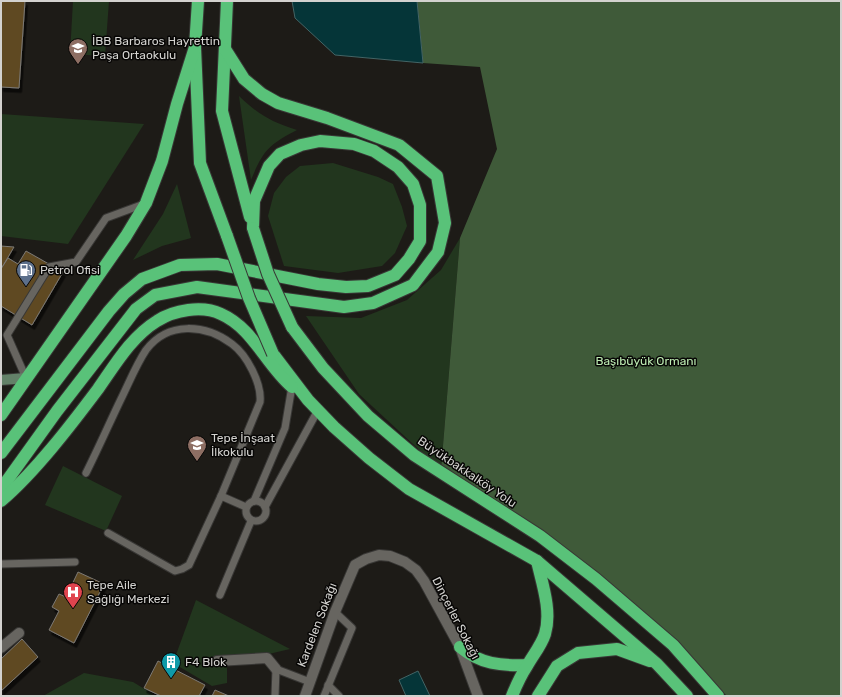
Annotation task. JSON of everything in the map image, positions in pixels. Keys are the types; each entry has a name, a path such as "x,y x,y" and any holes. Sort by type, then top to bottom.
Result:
{"highway":[{"path":"198,1 195,47 200,163 249,298 273,354 308,400"},
{"name":"Büyükbakkalköy Yolu","path":"227,1 222,111 244,201 268,274 292,328 322,368 368,416 414,455 540,536 596,579 673,645 718,696"},
{"path":"1,415 126,236 146,203 162,161 177,104 195,47"},
{"path":"1,489 56,411 136,309 155,295 197,287 344,307 373,303 413,285 438,252 445,223 437,176 400,145 327,118 278,103 262,94 244,79 225,49"},
{"path":"1,453 109,310 124,294 142,279 180,265 217,264 318,284 346,287 368,286 395,274 409,259 420,241 420,205 413,184 398,167 374,152 354,144 320,141 301,145 280,154 269,166 254,201 253,228"},
{"path":"1,501 14,491 64,432 134,340 157,321 171,314 202,310 220,313 232,320 254,341 279,376 308,400 334,427 369,458 409,489 537,561 657,664 687,696"},
{"path":"512,696 527,665 541,644 547,622 544,594 537,561"},
{"path":"460,648 470,656 490,663 527,665"},
{"path":"538,696 557,666 578,653 617,649 657,664"}],"street":[{"path":"1,380 26,378"},
{"name":"Dinçerler Sokağı","path":"355,565 366,559 379,555 390,556 405,562 416,570 432,594 460,648 478,696"},
{"name":"Kardelen Sokağı","path":"305,696 335,612 355,565"},
{"path":"1,648 19,633"},
{"path":"217,661 267,658 276,669"}],"lane":[{"path":"26,378 7,335 50,267 76,262 106,218 146,203"},
{"path":"86,473 147,349 160,337 175,330 194,328 220,336 243,353 260,390 260,402 221,496 189,565 175,571 108,533"},
{"path":"251,521 245,512 246,507 254,501 285,428 292,386"},
{"path":"251,521 256,522 263,518 265,514 265,507 318,410"},
{"path":"221,496 246,507"},
{"path":"254,501 259,501 265,507"},
{"path":"220,595 251,521"},
{"path":"1,564 75,562"},
{"path":"324,696 352,628 335,612"},
{"path":"275,696 276,669 310,682"},
{"path":"328,685 340,696"}],"green space":[{"path":"73,1 109,1 105,56 70,54"},
{"name":"Başıbüyük Ormanı","path":"417,1 841,1 841,696 727,696 613,589 441,470 460,238 497,149 480,67 423,63"},
{"path":"239,96 266,117 297,130 279,140 263,155 251,180"},
{"path":"1,114 144,124 68,244 1,236"},
{"path":"333,163 378,177 393,184 402,207 407,226 395,253 382,266 338,273 284,266 268,216 274,193 286,177 300,166"},
{"path":"177,184 191,238 162,246 133,260 163,214"},
{"path":"460,238 441,470 359,394 306,316 361,318 407,300 441,270"},
{"path":"63,466 122,496 106,531 45,505"},
{"path":"196,600 290,649 227,664 227,683 212,686 173,663"},
{"path":"84,673 133,682 156,696 43,696"}],"water":[{"path":"292,1 417,1 423,63 335,55 295,18"},
{"path":"418,671 430,696 406,696 399,680"}],"building":[{"path":"1,1 25,1 19,88 1,87"},
{"path":"1,246 14,247 1,269"},
{"path":"26,251 63,272 32,325 1,306 1,269 8,258 18,264"},
{"name":"Tepe Aile Sağlığı Merkezi","path":"78,572 104,584 74,643 49,630 59,611 52,607 59,594 66,597"},
{"path":"22,639 38,657 1,691 1,659"},
{"name":"F4 Blok","path":"158,661 205,685 199,696 161,696 144,688"},
{"name":"F4 Blok","path":"215,690 229,696 212,696"}],"place":[{"name":"İBB Barbaros Hayrettin Paşa Ortaokulu","path":"78,65"},
{"name":"Petrol Ofisi","path":"26,287"},
{"name":"Tepe İnşaat İlkokulu","path":"197,462"},
{"name":"Tepe Aile Sağlığı Merkezi","path":"73,609"},
{"name":"F4 Blok","path":"171,679"}]}
